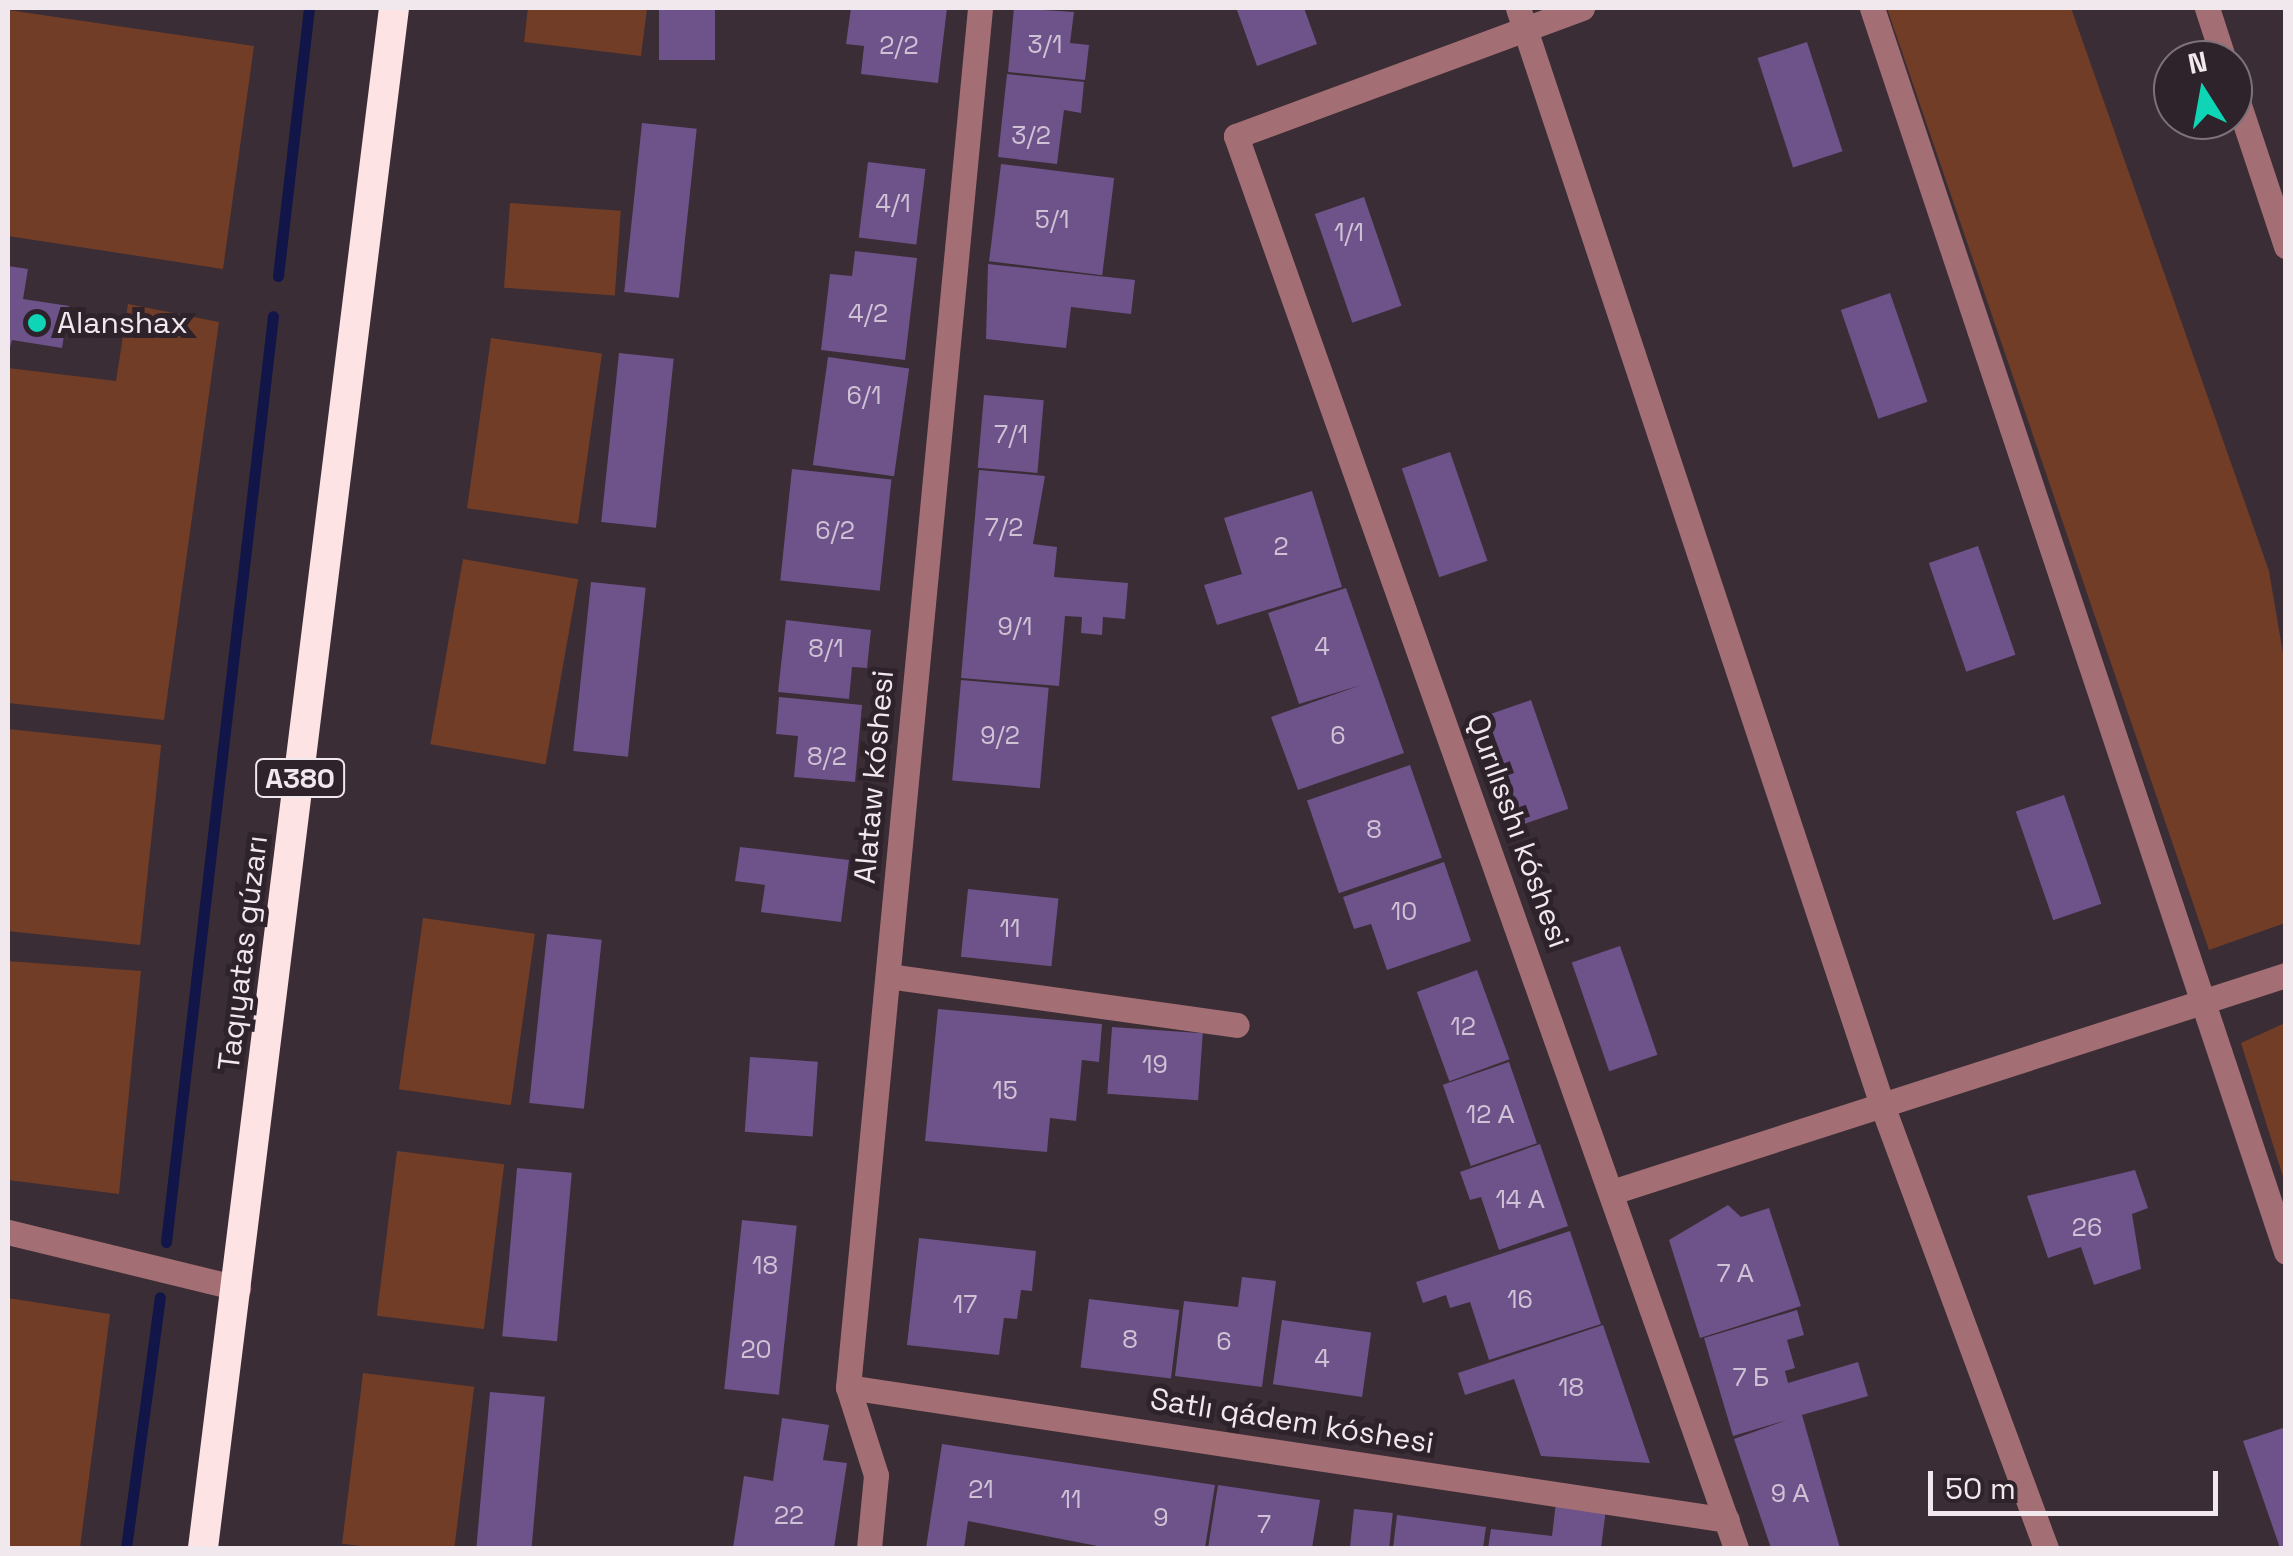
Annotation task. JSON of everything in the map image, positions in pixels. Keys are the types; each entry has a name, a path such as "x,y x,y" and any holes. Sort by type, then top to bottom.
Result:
{"highway":[{"name":"Taqıyatas gúzarı","path":"203,1548 394,8"}],"street":[{"name":"Alataw kóshesi","path":"868,1548 876,1475 848,1387 980,8"},
{"path":"1582,8 1521,17 1882,1105 2046,1548"},
{"path":"1872,8 2199,1004 2286,1252"},
{"path":"2207,8 2217,40"},
{"name":"Qurılısshı kóshesi","path":"1521,17 1236,136 1736,1548"},
{"path":"2251,140 2286,246"},
{"path":"888,976 1238,1025"},
{"path":"1612,1192 2286,976"},
{"path":"8,1232 238,1288"},
{"name":"Satlı qádem kóshesi","path":"848,1387 1726,1520"}],"shaded area":[{"path":"528,8 647,8 641,56 524,42"},
{"path":"1887,8 2071,8 2269,571 2286,671 2285,923 2209,950"},
{"path":"8,10 254,46 223,269 8,236"},
{"path":"510,203 621,211 615,296 504,288"},
{"path":"128,304 219,322 164,720 8,703 8,368 116,381"},
{"path":"491,338 602,354 578,524 467,508"},
{"path":"463,559 578,579 546,764 430,744"},
{"path":"8,729 161,745 140,945 8,931"},
{"path":"423,918 535,934 511,1105 399,1089"},
{"path":"8,961 141,971 119,1194 8,1180"},
{"path":"2285,1023 2285,1183 2241,1043"},
{"path":"397,1151 504,1164 484,1329 377,1316"},
{"path":"8,1298 110,1314 80,1548 8,1548"},
{"path":"363,1373 474,1387 454,1548 342,1544"}],"building":[{"path":"659,8 715,8 715,60 659,60"},
{"path":"851,8 947,8 938,83 861,74 864,46 846,44"},
{"path":"1014,8 1074,12 1070,43 1089,45 1085,80 1008,72"},
{"path":"1304,8 1317,44 1257,66 1237,10"},
{"path":"1807,42 1843,151 1793,167 1758,58"},
{"path":"1007,74 1084,82 1081,113 1064,110 1057,164 998,157"},
{"path":"642,123 697,129 679,298 624,292"},
{"path":"868,162 926,169 916,245 859,237"},
{"path":"1001,164 1114,178 1102,275 989,261"},
{"path":"1364,197 1401,306 1352,323 1315,214"},
{"path":"855,251 917,258 905,360 821,350 830,274 852,276"},
{"path":"988,264 1135,280 1131,314 1071,307 1066,348 986,339"},
{"name":"Alanshax","path":"8,266 28,269 23,299 69,306 62,348 12,340 8,355"},
{"path":"1890,293 1927,402 1878,419 1841,310"},
{"path":"619,353 674,359 656,528 601,522"},
{"path":"828,357 909,368 894,476 813,465"},
{"path":"984,395 1044,400 1037,473 978,468"},
{"path":"1450,452 1487,561 1439,577 1402,469"},
{"path":"792,469 891,479 880,591 780,580"},
{"path":"979,470 1045,476 1033,544 1057,547 1054,577 1128,583 1125,619 1103,617 1102,635 1081,633 1082,617 1065,616 1059,686 961,678"},
{"path":"1312,491 1342,587 1217,625 1204,585 1242,574 1224,518"},
{"path":"1978,546 2015,655 1966,672 1929,563"},
{"path":"591,582 646,588 628,757 573,751"},
{"path":"1346,588 1404,753 1298,790 1271,717 1361,685 1299,704 1268,613"},
{"path":"786,620 871,630 867,668 852,667 849,699 778,692"},
{"path":"961,680 1049,688 1040,788 952,781"},
{"path":"779,697 862,705 855,782 794,777 798,736 776,734"},
{"path":"1531,700 1568,809 1519,826 1482,717"},
{"path":"1410,765 1442,858 1339,893 1307,800"},
{"path":"2064,795 2101,904 2053,920 2016,812"},
{"path":"740,847 849,860 841,922 761,912 765,885 735,881"},
{"path":"1444,862 1471,941 1387,970 1371,924 1354,929 1343,897"},
{"path":"968,889 1059,899 1051,966 961,957"},
{"path":"547,934 602,940 584,1109 529,1103"},
{"path":"1620,946 1657,1055 1609,1071 1572,963"},
{"path":"1477,970 1509,1059 1449,1081 1417,992"},
{"path":"938,1009 1102,1024 1099,1062 1082,1060 1076,1121 1050,1118 1047,1152 925,1141"},
{"path":"1112,1027 1203,1033 1198,1100 1107,1094"},
{"path":"750,1057 818,1062 813,1137 745,1132"},
{"path":"1509,1062 1537,1143 1471,1166 1443,1085"},
{"path":"1540,1144 1568,1226 1499,1250 1481,1197 1470,1200 1460,1172"},
{"path":"517,1168 572,1173 557,1341 502,1336"},
{"path":"2135,1170 2148,1208 2132,1214 2141,1269 2094,1285 2081,1247 2048,1258 2027,1196"},
{"path":"1728,1205 1741,1217 1769,1208 1801,1306 1700,1338 1669,1240"},
{"path":"742,1220 797,1226 779,1395 724,1389"},
{"path":"1570,1231 1601,1324 1489,1360 1470,1302 1450,1308 1446,1295 1423,1303 1416,1282"},
{"path":"919,1238 1036,1251 1032,1291 1021,1290 1017,1319 1004,1318 999,1355 907,1345"},
{"path":"1242,1277 1276,1281 1262,1387 1175,1376 1184,1301 1238,1307"},
{"path":"1089,1299 1179,1310 1171,1379 1081,1367"},
{"path":"1797,1310 1804,1335 1787,1340 1795,1368 1785,1371 1788,1383 1858,1362 1868,1396 1802,1415 1840,1548 1771,1548 1734,1439 1787,1420 1733,1436 1704,1338"},
{"path":"1282,1320 1371,1333 1362,1397 1273,1384"},
{"path":"1603,1325 1650,1463 1541,1456 1514,1379 1465,1395 1458,1373"},
{"path":"490,1392 545,1397 532,1548 476,1548"},
{"path":"782,1418 829,1425 823,1460 847,1463 834,1548 733,1548 744,1476 773,1481"},
{"path":"2286,1427 2286,1548 2280,1548 2243,1441"},
{"path":"942,1444 1215,1485 1205,1548 1108,1548 968,1521 964,1548 926,1548"},
{"path":"1218,1485 1320,1500 1312,1548 1208,1548"},
{"path":"1556,1502 1606,1509 1601,1548 1488,1548 1491,1529 1552,1536"},
{"path":"1354,1509 1393,1513 1389,1548 1350,1548"},
{"path":"1397,1515 1486,1527 1483,1548 1393,1548"}],"waterway":[{"path":"278,276 309,10"},
{"path":"166,1242 273,316"},
{"path":"126,1548 160,1297"}],"place":[{"name":"Alanshax","path":"37,323"}]}
